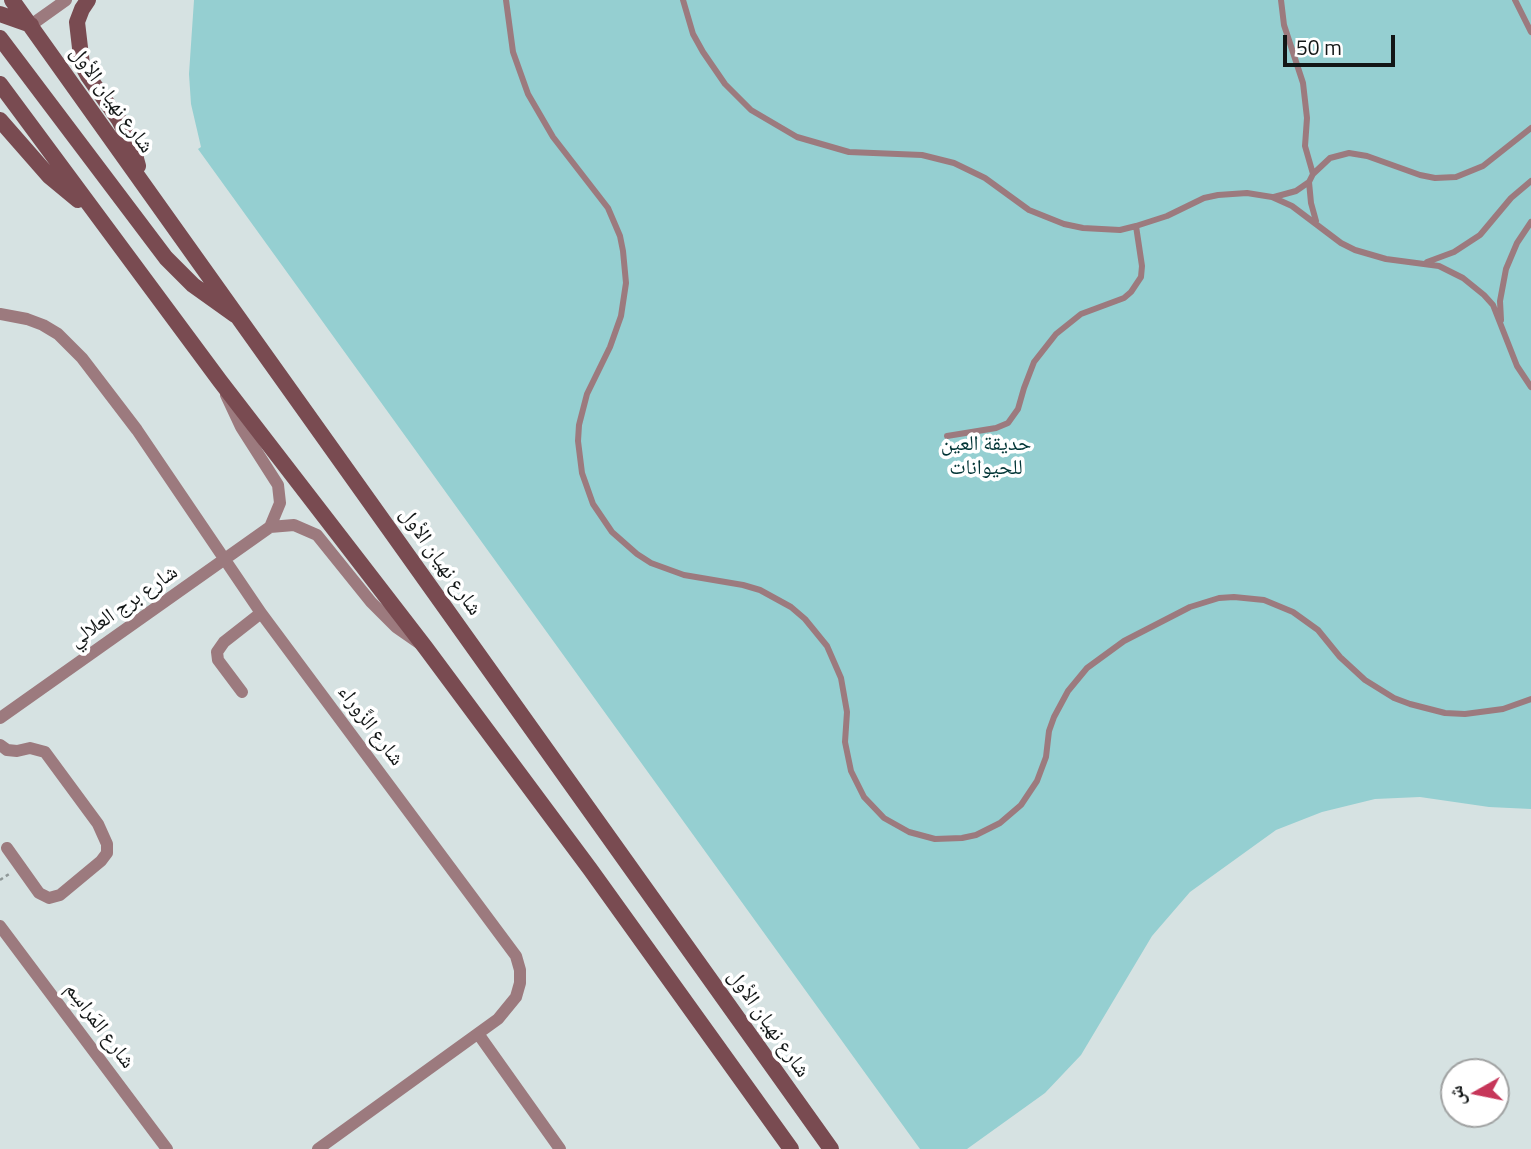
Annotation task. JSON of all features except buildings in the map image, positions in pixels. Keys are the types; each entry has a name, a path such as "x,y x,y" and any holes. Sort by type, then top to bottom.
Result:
{"main road":[{"path":"88,0 77,22 82,65 126,133 141,179"},
{"name":"شارع نهيان الأول","path":"14,1 831,1149"},
{"path":"14,1 1,17 31,25"},
{"path":"31,25 2,43 166,258 208,298 241,319"},
{"path":"0,84 220,381 425,647 598,880 791,1149"},
{"path":"0,120 50,176 92,209"}],"street":[{"path":"31,25 66,0"},
{"name":"شارع الزَّوراء","path":"0,314 27,318 43,325 71,345 137,430 261,612 516,956 520,984 516,997 498,1019 318,1149"},
{"path":"220,381 241,427 278,485 279,503 270,527 295,525 317,535 377,609 425,647"},
{"name":"شارع برج العلالي","path":"0,718 270,527"},
{"path":"242,692 218,660 217,652 223,642 261,612"},
{"path":"0,745 7,750 30,748 44,752 98,824 107,844 107,853 60,895 49,898 39,893 6,848"},
{"name":"شارع المَراسِم","path":"0,926 167,1149"},
{"path":"478,1035 560,1149"}],"lane":[{"path":"506,0 513,52 528,94 553,136 608,208 620,236 623,251 626,283 621,316 610,347 587,394 579,425 582,473 593,504 612,532 651,563 684,575 760,590 791,607 805,619 827,646 841,678 847,712 845,742 850,771 864,797 884,818 909,832 935,839 976,835 1000,823 1021,805 1037,782 1046,757 1049,731 1054,717 1068,691 1087,668 1111,649 1146,630 1190,607 1219,598 1257,599 1293,612 1318,630 1340,657 1365,680 1394,698 1410,704 1446,713 1465,714 1503,709 1531,699"},
{"path":"682,0 698,43 725,85 751,110 797,137 849,152 922,155 954,163 985,178 1029,210 1064,225 1101,230 1136,226 1167,216 1203,198 1218,195 1247,193 1272,197 1292,206 1341,243 1370,255 1425,263 1451,271 1474,286 1493,305 1510,351 1531,387"},
{"path":"1281,0 1284,25 1303,83 1307,118 1306,146 1313,174"},
{"path":"1515,0 1531,32"},
{"path":"1272,197 1296,191 1309,182 1313,174 1330,158 1349,153 1367,156 1420,175 1456,177 1483,166 1531,128"},
{"path":"1425,263 1454,252 1480,235 1511,198 1531,181"},
{"path":"1309,182 1317,224"},
{"path":"1501,322 1500,301 1506,269 1517,243 1531,222"},
{"path":"947,436 1008,424 1018,409 1034,362 1056,334 1081,314 1124,298 1131,292 1141,276 1142,266 1136,226"}],"green space":[{"name":"حديقة العين للحيوانات","path":"194,0 1531,0 1531,809 1489,807 1420,797 1375,799 1322,812 1276,830 1190,892 1152,936 1081,1055 1045,1093 967,1149 920,1149 198,149 201,147 191,104 189,74"}]}
